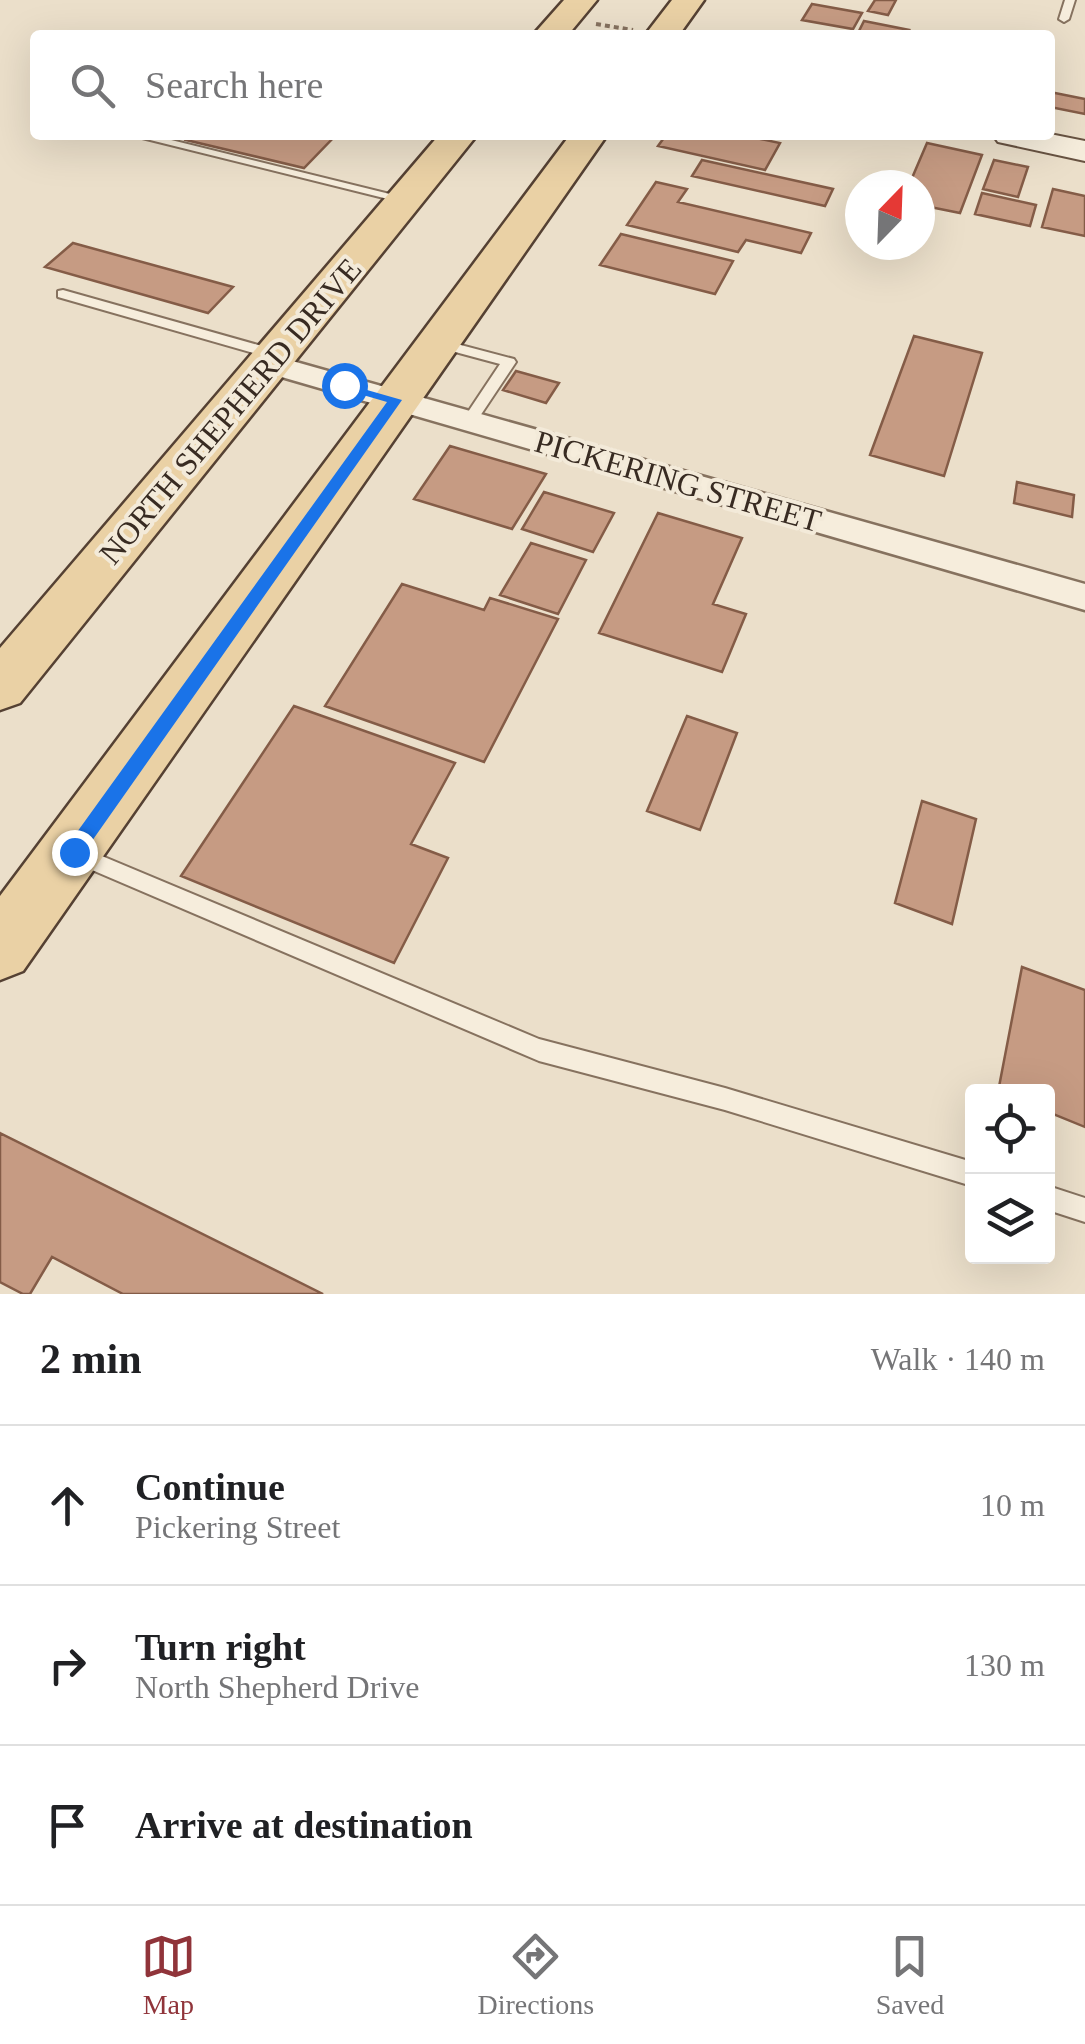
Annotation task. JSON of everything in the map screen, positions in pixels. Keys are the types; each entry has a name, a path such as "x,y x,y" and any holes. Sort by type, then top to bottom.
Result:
{"main road":[{"path":"652,30 688,0"},
{"path":"1055,126 1085,132"},
{"name":"NORTH SHEPHERD DRIVE","path":"0,687 455,140"},
{"path":"0,949 74,852 585,140"},
{"path":"1033,140 1085,151"}],"street":[{"name":"PICKERING STREET","path":"275,360 395,400 1085,597"}],"lane":[{"path":"1064,19 1070,0"},
{"path":"157,140 404,199"},
{"path":"63,294 275,360"},
{"path":"437,343 509,362 469,421"},
{"path":"74,852 539,1050 724,1099 965,1172"},
{"path":"1055,1200 1085,1210"}],"path":[{"path":"566,25 617,30"}],"building":[{"path":"875,0 896,0 888,15 868,11"},
{"path":"812,4 862,13 853,29 802,20"},
{"path":"864,21 909,30 860,30"},
{"path":"1055,93 1085,99 1085,114 1055,108"},
{"path":"186,140 331,140 304,168"},
{"path":"662,140 780,143 765,170 658,146"},
{"path":"927,143 982,155 960,213 935,208 935,170 915,170"},
{"path":"702,160 833,189 825,206 692,176"},
{"path":"994,160 1028,167 1018,197 983,189"},
{"path":"656,182 687,189 678,202 811,233 801,253 746,240 738,252 627,225"},
{"path":"1053,189 1085,196 1085,236 1042,227"},
{"path":"982,193 1036,205 1030,226 975,214"},
{"path":"621,234 733,261 715,294 600,265"},
{"path":"73,243 233,287 208,313 45,267"},
{"path":"914,336 982,353 944,476 870,455"},
{"path":"516,371 559,383 546,403 503,390"},
{"path":"450,446 546,474 512,529 414,499"},
{"path":"1017,482 1074,495 1072,517 1014,503"},
{"path":"544,492 614,513 593,552 522,529"},
{"path":"658,513 742,538 713,604 746,614 722,672 599,633"},
{"path":"531,543 586,560 558,614 500,595"},
{"path":"402,584 484,610 490,598 558,619 484,762 325,706"},
{"path":"294,706 455,763 411,844 448,858 394,963 181,876"},
{"path":"687,716 737,733 700,830 647,811"},
{"path":"922,801 976,819 952,924 895,903"},
{"path":"1022,967 1085,990 1085,1127 1055,1115 1055,1084 1000,1084"},
{"path":"0,1133 323,1294 123,1294 52,1257 30,1294 23,1294 0,1282"}],"route":[{"path":"74,852 395,400 344,385"}]}
